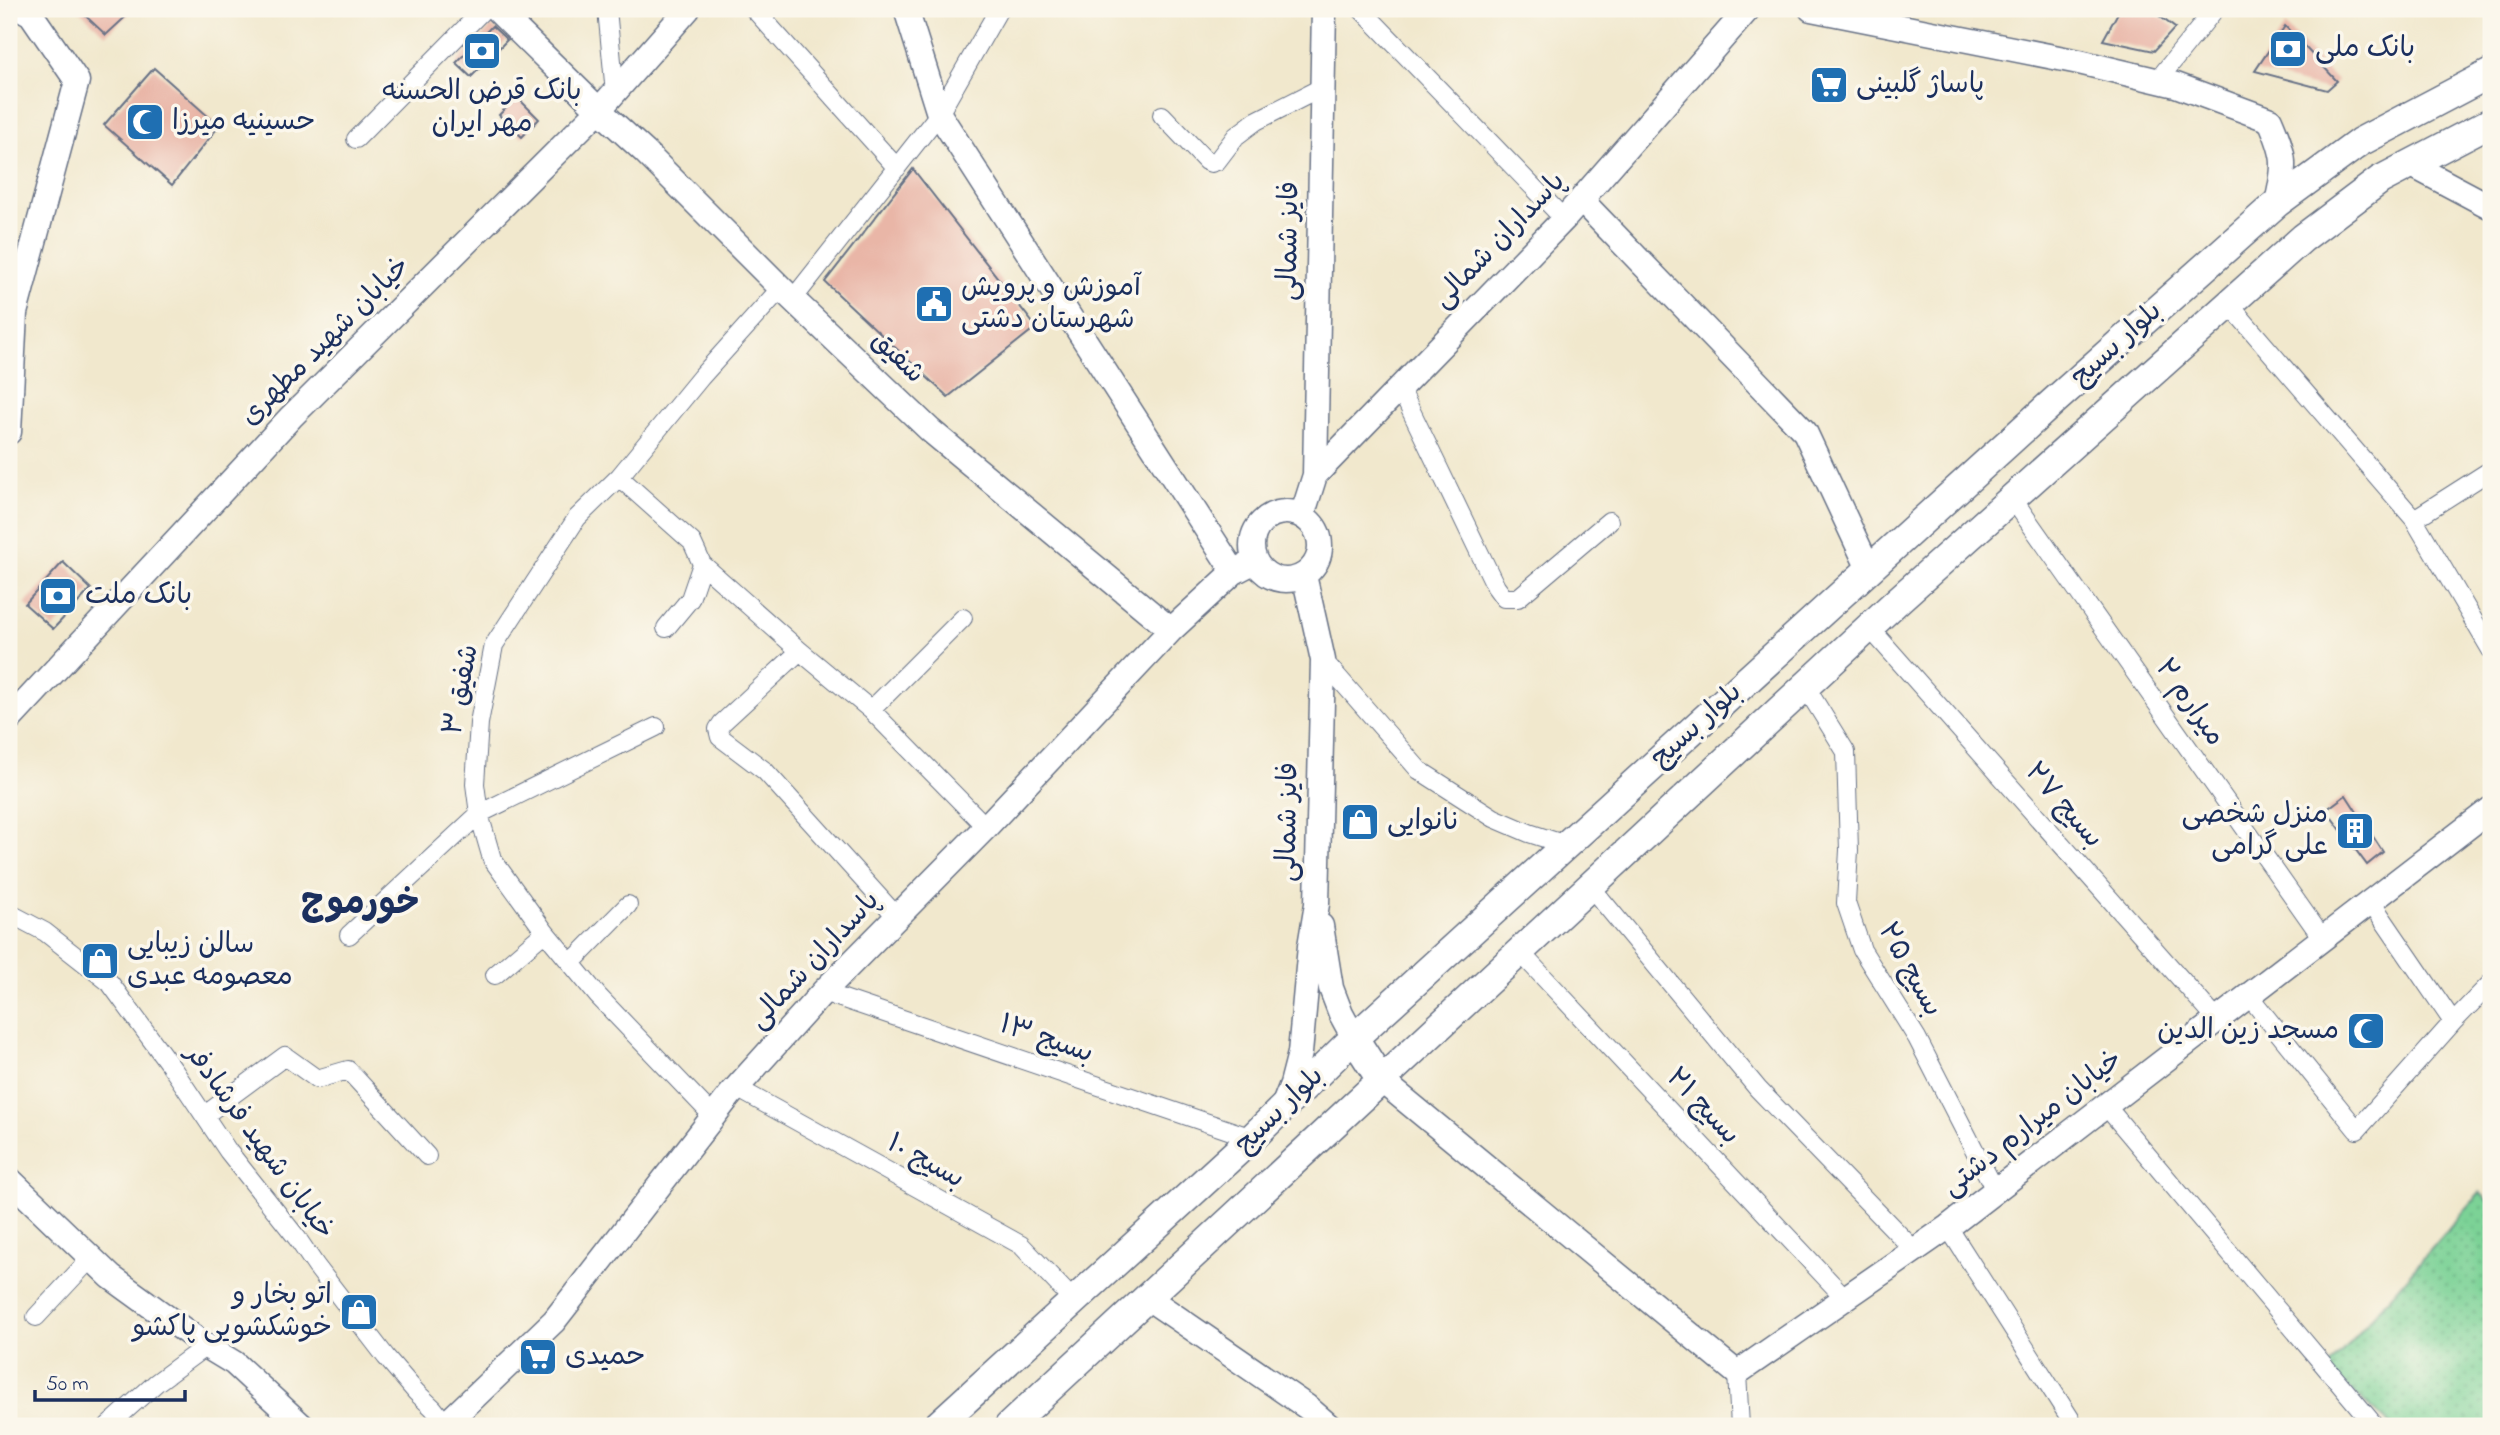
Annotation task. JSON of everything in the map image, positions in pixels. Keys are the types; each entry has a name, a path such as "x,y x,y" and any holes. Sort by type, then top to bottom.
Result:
{"main road":[{"path":"9,432 15,313 77,81 31,14 22,9"},
{"name":"شفیق","path":"496,9 607,101 645,152 931,431 1171,630"},
{"name":"خیابان شهید مطهری","path":"9,720 291,417 607,101 688,9"},
{"path":"906,9 939,114 1245,567 1277,579 1291,580 1304,575 1314,566 1320,552 1319,538 1313,525 1302,516 1289,512 1274,514 1263,521 1254,533 1245,567"},
{"name":"فایز شمالی","path":"1315,475 1324,9"},
{"name":"پاسداران شمالی","path":"1302,516 1315,475 1564,219 1748,9"},
{"path":"1811,9 2079,62 2176,85 2270,120 2281,145 2284,170 2277,204"},
{"name":"بلوار بسیج","path":"937,1426 1282,1111 1354,1038 1869,569 2277,204 2360,142 2491,73"},
{"name":"بلوار بسیج","path":"1009,1426 1869,627 2314,229 2379,180 2491,122"},
{"path":"2410,164 2491,207"},
{"path":"1581,200 1805,432 1869,569"},
{"name":"پاسداران شمالی","path":"446,1426 555,1321 737,1088 823,992 986,827 1171,630 1245,567"},
{"name":"فایز شمالی","path":"1282,1111 1293,1084 1300,1053 1317,904 1322,660 1304,575"},
{"path":"1629,788 1659,822"},
{"name":"خیابان میرارم دشتی","path":"1737,1373 1948,1227 2491,809"},
{"name":"فایز شمالی","path":"1317,904 1331,988 1354,1038"},
{"path":"1354,1038 1381,1080 1737,1373"},
{"path":"9,1179 111,1277 206,1346 234,1363 302,1426"},
{"path":"1148,1298 1307,1407 1329,1426"}],"street":[{"path":"356,139 484,9"},
{"path":"607,9 607,101"},
{"path":"754,9 897,168"},
{"name":"شفیق ۳","path":"714,1117 598,996 545,932 492,859 479,814 475,784 479,723 494,645 577,518 619,477 701,377 787,293 897,168 939,114 999,9"},
{"path":"1361,9 1564,219"},
{"path":"2157,81 2214,9"},
{"path":"1163,115 1206,161 1211,163 1217,161 1236,136 1256,121 1323,88"},
{"path":"2229,304 2414,519 2491,650"},
{"path":"1400,388 1496,587 1504,598 1518,598 1609,521"},
{"path":"2414,519 2491,470"},
{"path":"619,477 692,542 702,564 800,652 871,710 986,827"},
{"name":"میرارم ۲","path":"2012,498 2323,939"},
{"path":"666,628 690,599 702,564"},
{"path":"871,710 964,618"},
{"name":"بسیج ۲۷","path":"1869,627 2217,1020"},
{"path":"800,652 722,723 718,729 720,737 765,771 897,917"},
{"path":"1322,660 1419,770 1494,818 1566,845"},
{"name":"بسیج ۲۵","path":"1805,686 1846,752 1849,850 1846,903 1862,950 1917,1038 1995,1191"},
{"path":"349,934 479,814 656,727"},
{"path":"1590,886 1758,1090 1914,1250"},
{"path":"2371,902 2453,1022"},
{"path":"571,963 628,905"},
{"name":"خیابان شهید فرشادفر","path":"9,913 45,932 110,984 229,1151 386,1357 446,1426"},
{"path":"495,975 545,932"},
{"name":"بسیج ۲۱","path":"1520,952 1845,1298"},
{"path":"2249,996 2357,1130 2491,983"},
{"name":"بسیج ۱۳","path":"823,992 1252,1138"},
{"path":"205,1115 285,1055 317,1079 348,1070 427,1156"},
{"name":"بسیج ۱۰","path":"737,1088 1021,1245 1074,1301"},
{"path":"2106,1106 2375,1426"},
{"path":"1948,1227 2075,1426"},
{"path":"36,1317 91,1258"},
{"path":"108,1426 156,1383 206,1346"},
{"path":"1737,1373 1740,1426"}],"green space":[{"path":"2480,1193 2491,1203 2491,1426 2392,1426 2327,1369"}],"building":[{"path":"78,9 134,9 106,35"},
{"path":"2120,9 2150,9 2175,28 2154,51 2103,40"},
{"name":"بانک قرض الحسنه مهر ایران","path":"492,26 507,40 471,77 456,63"},
{"name":"بانک ملی","path":"2285,26 2337,81 2327,90 2255,71"},
{"name":"حسینیه میرزا","path":"154,68 219,126 172,185 104,125"},
{"path":"517,97 539,119 522,137 499,115"},
{"name":"آموزش و پرویش شهرستان دشتی","path":"913,169 1036,327 948,397 825,282"},
{"name":"بانک ملت","path":"63,562 91,589 53,629 25,604"},
{"name":"منزل شخصی علی گرامی","path":"2346,795 2383,852 2367,865 2326,810"}],"place":[{"name":"بانک ملی","path":"2288,49"},
{"name":"بانک قرض الحسنه مهر ایران","path":"482,51"},
{"name":"پاساژ گلبینی","path":"1829,85"},
{"name":"حسینیه میرزا","path":"145,122"},
{"name":"آموزش و پرویش شهرستان دشتی","path":"934,304"},
{"name":"بانک ملت","path":"58,596"},
{"name":"نانوایی","path":"1360,822"},
{"name":"منزل شخصی علی گرامی","path":"2355,831"},
{"name":"سالن زیبایی معصومه عبدی","path":"100,961"},
{"name":"مسجد زین الدین","path":"2366,1031"},
{"name":"اتو بخار و خوشکشویی پاکشو","path":"359,1312"},
{"name":"حمیدی","path":"538,1357"}],"district":[{"name":"خورموج","path":"360,904"}]}
